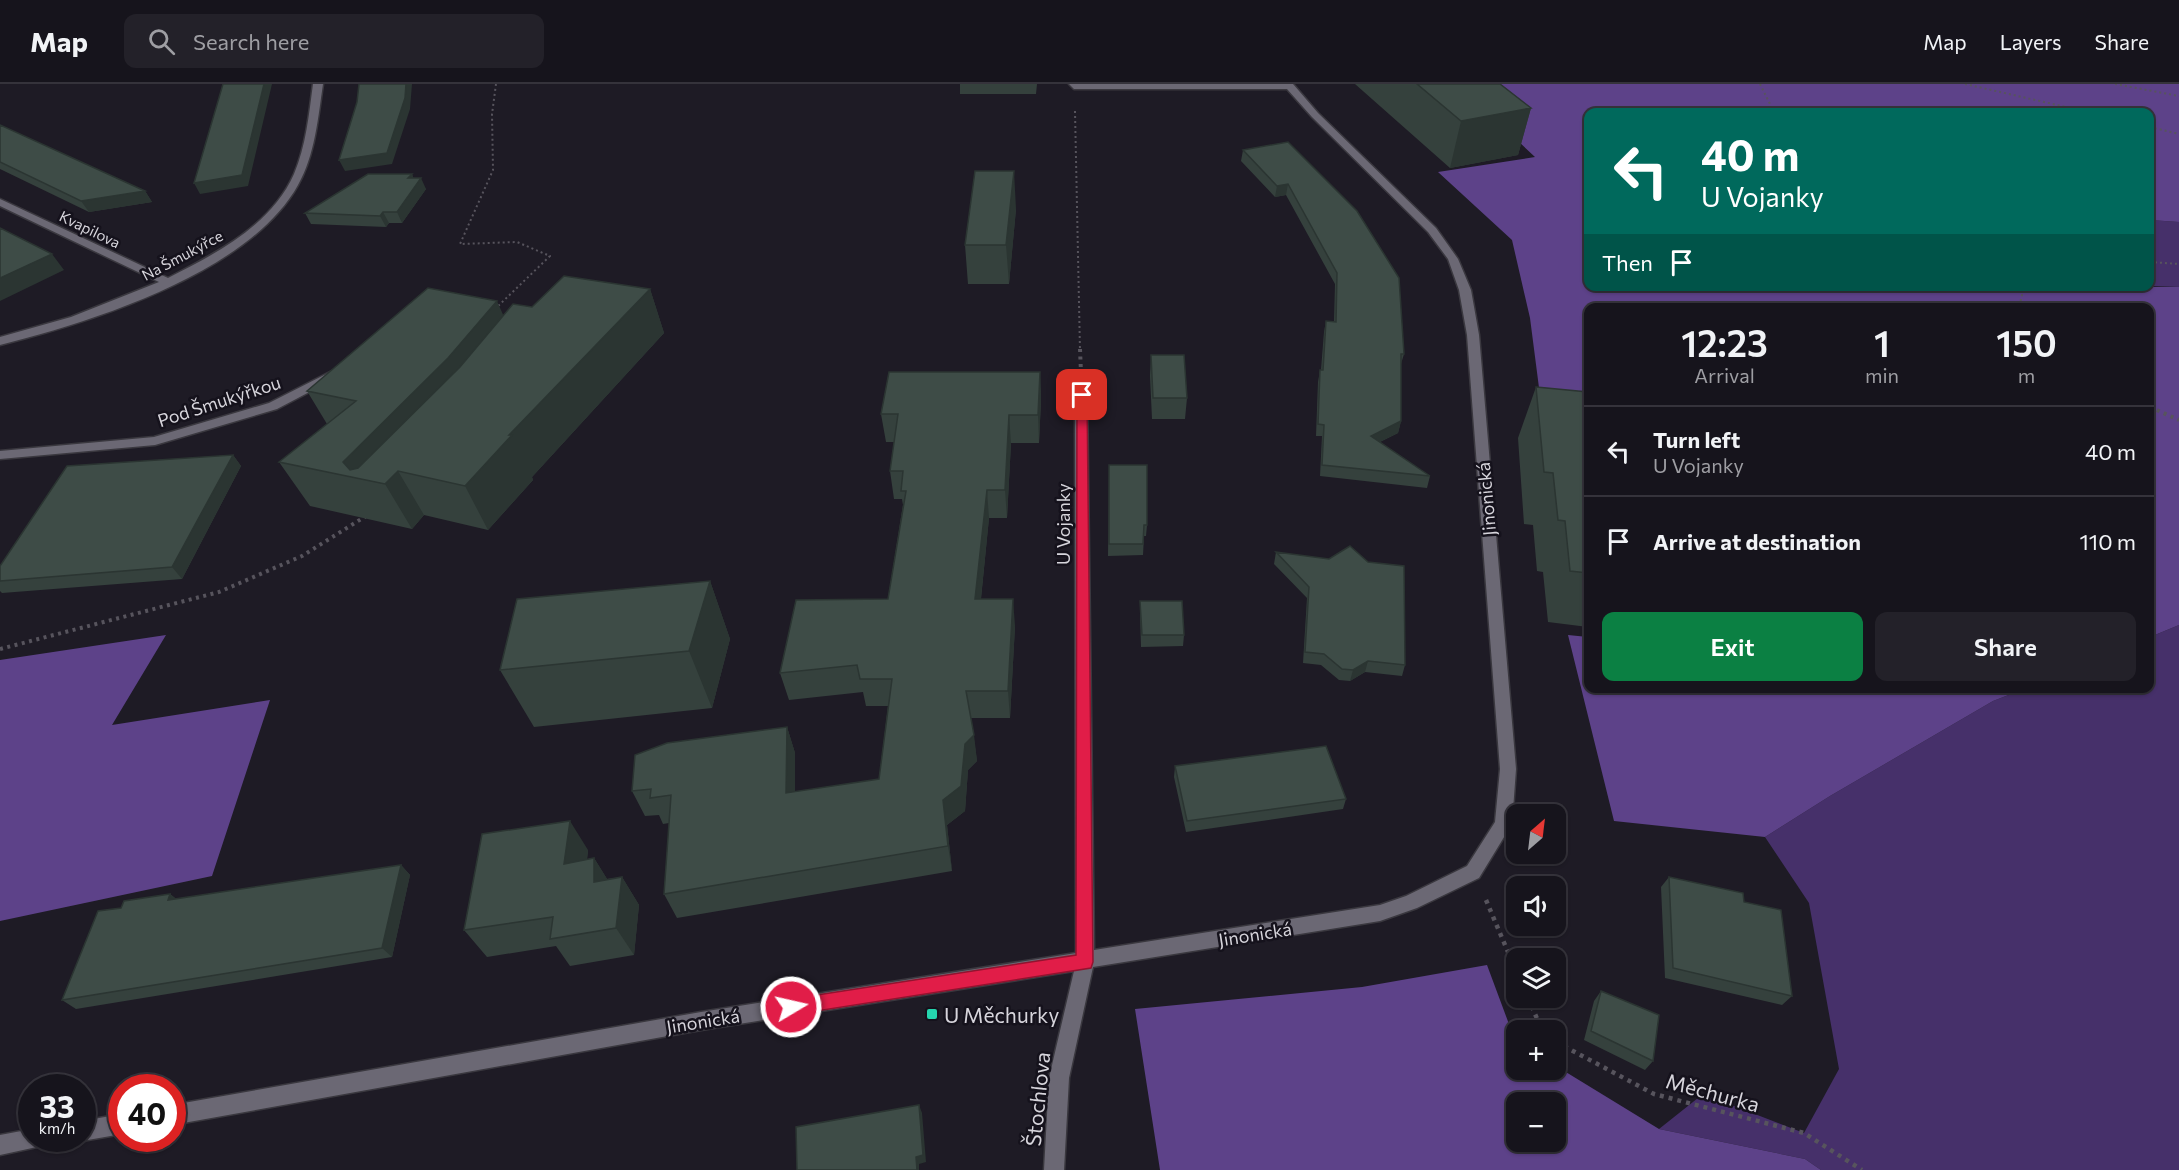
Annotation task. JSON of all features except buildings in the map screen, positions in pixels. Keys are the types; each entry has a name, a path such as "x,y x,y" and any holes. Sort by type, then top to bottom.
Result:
{"street":[{"name":"Na Šmukýřce","path":"0,341 108,309 212,259 262,224 292,188 307,155 318,84"},
{"path":"1074,85 1288,85"},
{"name":"Jinonická","path":"186,1113 701,1021 1085,962 1380,913 1411,903 1473,872 1503,824 1509,769 1473,335 1465,290 1453,259 1432,230 1288,85"},
{"name":"Kvapilova","path":"0,202 167,282"},
{"name":"Pod Šmukýřkou","path":"0,455 155,441 273,406 347,367"},
{"name":"U Vojanky","path":"1082,395 1085,962"},
{"name":"Štochlova","path":"1054,1170 1059,1078 1085,962"},
{"path":"0,1145 18,1142"}],"path":[{"path":"492,313 550,256 517,242 460,244 494,170 492,114 496,84"},
{"path":"1760,84 1772,108"},
{"path":"1965,84 2070,108"},
{"path":"2115,84 2179,96"},
{"path":"1074,85 1078,143 1082,395"},
{"path":"2154,128 2179,134"},
{"path":"2154,262 2179,264"},
{"path":"2154,409 2179,420"},
{"path":"0,649 219,592 302,555 370,514"},
{"path":"1473,872 1506,948"},
{"name":"Měchurka","path":"1566,1047 1654,1094 1804,1133 1862,1170"}],"shaded area":[{"path":"1449,84 2179,84 2179,222 2154,220 2154,108 1584,108 1584,291 2154,291 2154,287 2179,287 2179,625 2154,635 2154,303 1584,303 1584,416 1542,411 1530,318 1512,240 1438,172 1535,157 1483,108"},
{"path":"2154,220 2179,222 2179,287 2154,286"},
{"path":"2179,625 2179,1170 1821,1170 1805,1159 1659,1129 1703,1094 1804,1133 1839,1069 1809,903 1765,837 1830,796 1993,701 2014,693 2154,693 2154,635"},
{"path":"166,635 112,725 270,700 212,876 0,921 0,660"},
{"path":"1568,635 1584,637 1584,693 2014,693 1993,701 1830,796 1765,837 1614,821"},
{"path":"1487,965 1507,1020 1506,1080 1566,1080 1566,1072 1659,1129 1805,1159 1821,1170 1160,1170 1135,1009 1362,987"}],"place":[{"name":"U Měchurky","path":"932,1014"}],"route":[{"path":"791,1007 1085,962 1082,395"}]}
